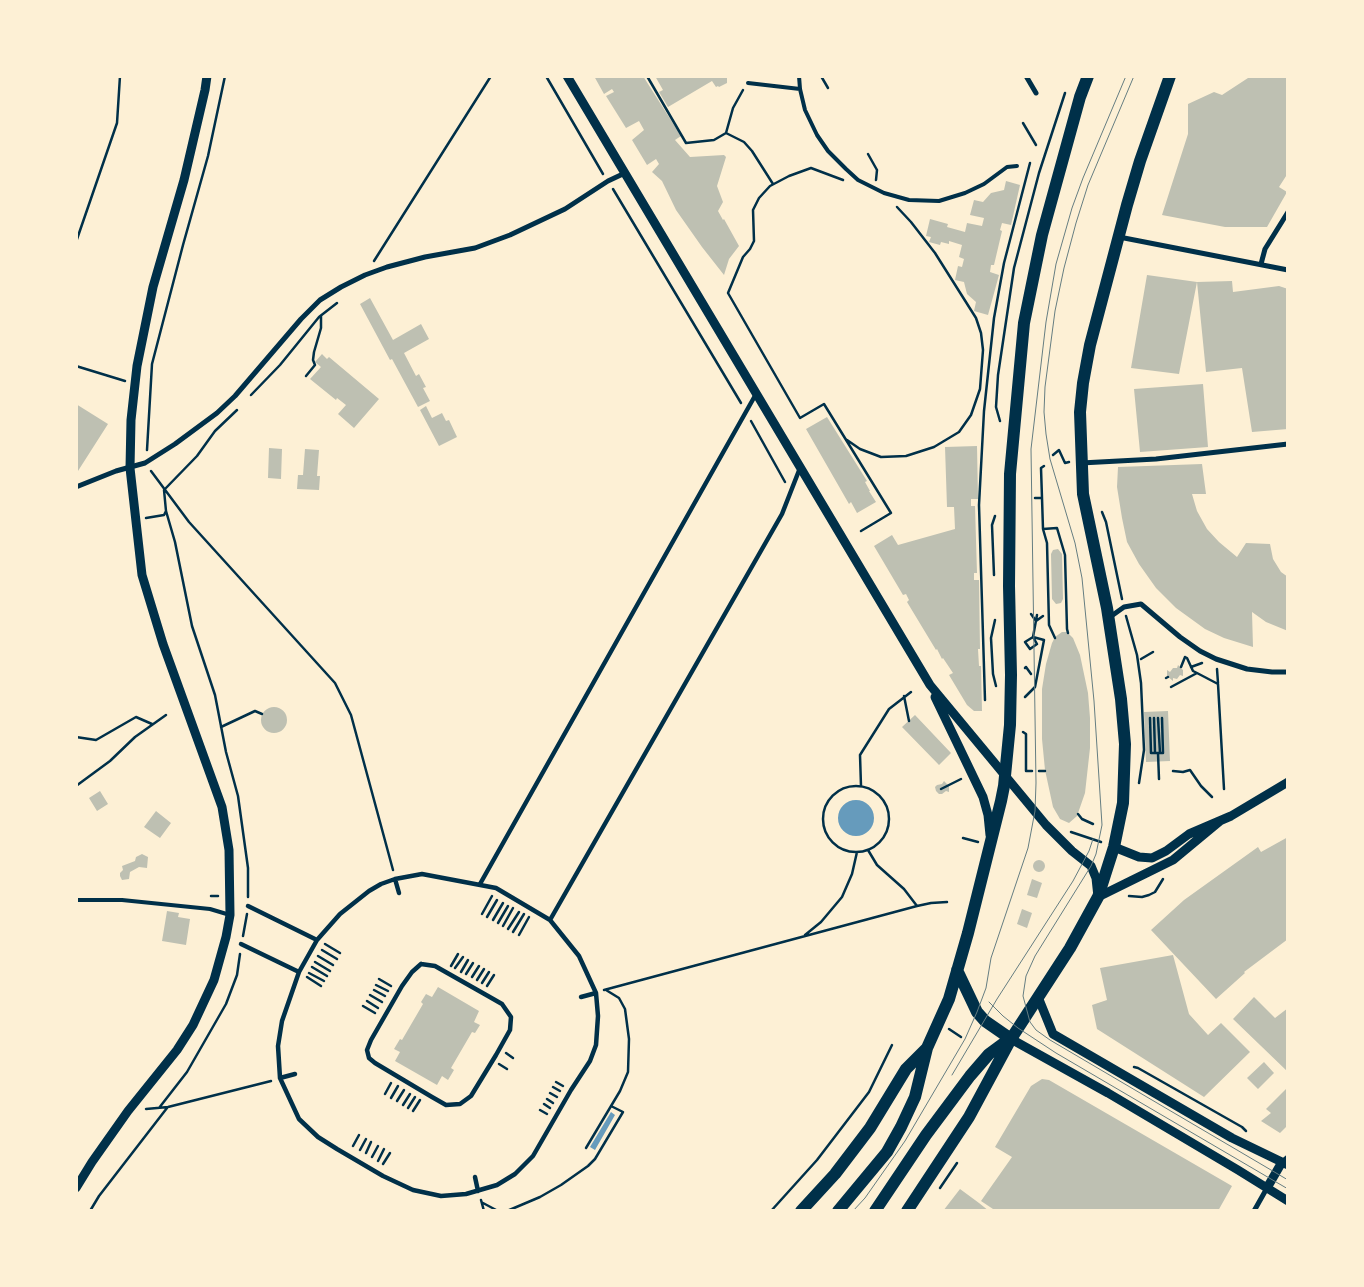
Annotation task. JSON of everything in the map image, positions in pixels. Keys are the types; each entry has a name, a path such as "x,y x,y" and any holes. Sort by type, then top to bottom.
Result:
{"main road":[{"path":"838,1211 854,1189 887,1152 915,1097 927,1048 949,999 990,846 1005,776 1010,725 1010,474 1024,323 1042,235 1080,97 1088,76"},
{"path":"907,1211 969,1117 1010,1039 1070,948 1098,897 1114,847 1123,803 1125,744 1121,699 1109,618 1075,462 1083,383 1094,329 1140,161 1170,76"},
{"path":"957,970 977,1012 985,1021 1010,1039"},
{"path":"875,1211 926,1135 970,1076 989,1054 1010,1039"},
{"path":"801,1211 834,1174 870,1128 906,1069 927,1048"}],"street":[{"path":"76,1188 128,1111 177,1050 203,1005 220,961 230,915 229,850 222,807 163,644 142,575 130,468 134,383 153,287 184,180 207,76"},
{"path":"567,76 930,685 983,797 988,815 990,846"},
{"path":"1026,76 1036,93"},
{"path":"76,487 145,462 176,444 217,413 235,396 301,319 320,300 341,286 365,275 425,257 475,248 510,235 565,209 625,173"},
{"path":"1261,264 1265,249 1288,212"},
{"path":"1118,237 1288,270"},
{"path":"480,884 756,394"},
{"path":"1075,462 1156,459 1288,444"},
{"path":"550,920 782,514 800,468"},
{"path":"1109,618 1124,606 1141,604 1180,638 1216,659 1247,669 1288,672"},
{"path":"930,685 1046,825 1072,852 1091,866 1096,878 1098,897 1173,860 1220,821"},
{"path":"1114,847 1139,857 1152,858 1166,851 1189,834 1220,821 1288,782"},
{"path":"422,874 480,884 496,888 528,906 550,920 579,956 596,993 598,1016 596,1045 590,1061 533,1156 515,1174 497,1184 466,1194 441,1196 413,1190 376,1172 318,1137 298,1119 280,1078 278,1046 282,1021 300,970 314,945 329,926 354,902 382,884 395,879 422,874"},
{"path":"395,879 399,893"},
{"path":"248,906 317,940"},
{"path":"241,944 300,970"},
{"path":"421,964 435,966 502,1004 511,1017 510,1030 471,1096 460,1104 446,1105 375,1064 369,1058 367,1050 371,1040 395,998 412,972 421,964"},
{"path":"581,997 596,993"},
{"path":"1038,997 1053,1034 1232,1138 1286,1161 1254,1211"},
{"path":"1010,1039 1108,1093 1268,1188 1288,1202"},
{"path":"280,1078 295,1074"},
{"path":"475,1177 478,1191"}],"lane":[{"path":"800,76 800,90 805,110 817,135 828,151 858,180 884,193 910,200 939,201 966,193 984,184 1007,167 1017,166"},
{"path":"748,83 800,90"},
{"path":"76,900 122,900 210,909 230,915"}],"path":[{"path":"76,242 117,123 120,76"},
{"path":"225,76 208,156 152,364 148,443 145,462 189,522 335,684 351,715 395,879"},
{"path":"365,275 491,76"},
{"path":"546,76 746,411 790,490"},
{"path":"647,76 686,143 714,140 726,133 733,108 748,83"},
{"path":"821,76 828,88"},
{"path":"1023,123 1036,144"},
{"path":"726,133 748,146 774,184"},
{"path":"868,154 877,170"},
{"path":"985,700 979,505 984,411 994,318 1004,263 1030,163"},
{"path":"858,180 846,181 811,168 774,184 759,198 753,210 754,241 743,257 728,293 800,418 824,404 891,513 861,531"},
{"path":"846,439 860,449 881,457 906,456 934,448 958,432 971,415 980,389 983,350 981,333 976,318 935,253 912,222 884,193"},
{"path":"247,400 280,365 321,316 339,301"},
{"path":"306,376 315,365 313,360 321,328 321,316"},
{"path":"76,366 134,383"},
{"path":"159,1108 187,1072 226,1004 237,975 248,906 248,868 238,796 226,752 215,695 192,626 175,542 166,511 164,490 197,456 215,431 240,407"},
{"path":"1053,455 1059,450 1065,463 1075,462"},
{"path":"1044,466 1041,468 1043,529 1047,542 1050,625 1055,638"},
{"path":"1035,498 1042,498"},
{"path":"142,519 164,514 166,511"},
{"path":"1043,529 1057,528 1065,555 1068,633"},
{"path":"1031,614 1036,621"},
{"path":"1032,637 1037,644 1030,649 1025,642 1032,637 1036,615"},
{"path":"1036,621 1042,616"},
{"path":"993,674 991,638 995,618"},
{"path":"1032,637 1044,640 1036,687"},
{"path":"983,646 988,646"},
{"path":"1141,659 1153,652"},
{"path":"1181,667 1185,657 1193,671 1218,684 1224,789"},
{"path":"1171,687 1197,673"},
{"path":"861,786 860,755 889,709 911,692"},
{"path":"904,696 909,721"},
{"path":"221,727 255,711 262,714"},
{"path":"76,786 110,761 135,737 166,715"},
{"path":"76,737 96,740 136,717 152,724"},
{"path":"1152,718 1158,753 1159,779"},
{"path":"1158,753 1163,753 1160,718"},
{"path":"1020,730 1026,734 1026,771 1032,771"},
{"path":"1173,771 1183,772 1190,770 1201,786 1212,797"},
{"path":"1039,771 1045,771"},
{"path":"941,790 959,780"},
{"path":"850,786 861,786 872,789 881,796 887,805 890,816 889,827 885,837 868,850 857,852 837,846 829,838 824,828 823,817 828,801 840,790 850,786"},
{"path":"1078,814 1082,819 1093,824"},
{"path":"1046,825 1114,847"},
{"path":"868,850 878,864 904,889 917,906"},
{"path":"803,936 821,922 842,897 852,874 857,852"},
{"path":"482,914 496,888"},
{"path":"488,917 502,892"},
{"path":"493,920 507,895"},
{"path":"498,923 512,898"},
{"path":"503,926 518,901"},
{"path":"596,993 917,906 947,902"},
{"path":"508,929 523,904"},
{"path":"514,932 528,906"},
{"path":"519,935 534,910"},
{"path":"317,940 340,954"},
{"path":"314,945 337,959"},
{"path":"311,952 333,965"},
{"path":"308,958 330,971"},
{"path":"305,963 327,976"},
{"path":"300,970 324,981"},
{"path":"300,970 321,986"},
{"path":"379,979 400,990"},
{"path":"376,985 395,998"},
{"path":"374,990 395,998"},
{"path":"586,1148 611,1106 628,1072 630,1039 625,1009 619,998 613,993 604,990"},
{"path":"370,995 390,1007"},
{"path":"367,1001 386,1013"},
{"path":"363,1006 383,1018"},
{"path":"946,1027 961,1037"},
{"path":"771,1211 817,1160 869,1092 892,1045"},
{"path":"1138,1068 1242,1127 1248,1134"},
{"path":"128,1111 168,1108 280,1078"},
{"path":"507,1211 540,1197 561,1185 592,1162 622,1112 611,1106"},
{"path":"90,1211 99,1196 168,1108"},
{"path":"353,1146 360,1135"},
{"path":"360,1150 366,1139"},
{"path":"366,1153 372,1142"},
{"path":"372,1157 378,1146"},
{"path":"378,1161 384,1149"},
{"path":"383,1164 390,1153"},
{"path":"482,1202 498,1211"}],"water":[{"path":"856,800 863,801 869,805 873,811 873,825 869,831 863,835 856,836 849,835 843,831 839,825 838,818 839,811 843,805 849,801"},
{"path":"611,1112 615,1115 595,1150 590,1147"}],"building":[{"path":"594,76 643,76 681,136 675,140 690,157 724,155 726,157 717,186 723,202 718,211 739,246 729,259 724,275 676,210 662,181 652,172 659,164 656,159 647,165 632,140 644,130 639,121 626,128 606,96 614,92 612,89 604,94"},
{"path":"655,76 730,76 727,78 727,83 719,87 716,87 712,81 668,107 659,92 663,90"},
{"path":"1246,76 1288,76 1288,173 1279,187 1287,192 1267,227 1225,227 1162,215 1188,134 1188,104 1214,92 1222,95 1248,78"},
{"path":"1006,181 1020,185 1011,225 1002,223 994,265 991,265 990,272 999,275 988,315 974,311 976,302 967,294 964,282 955,280 958,266 962,267 964,259 959,257 962,245 949,241 949,244 941,242 940,245 929,242 931,237 926,236 930,219 948,224 947,227 965,232 967,223 982,226 984,218 970,215 974,200 983,202 991,193 1004,190"},
{"path":"1147,275 1197,282 1179,374 1131,368"},
{"path":"1232,281 1233,292 1279,286 1288,289 1288,429 1252,432 1242,368 1206,372 1197,282"},
{"path":"370,298 393,340 421,324 429,339 404,353 416,376 419,374 426,387 423,388 430,401 418,407 392,359 390,360 360,304"},
{"path":"322,354 327,359 329,357 379,399 354,428 338,414 346,405 337,398 336,400 310,379 321,367 315,362"},
{"path":"1203,384 1208,447 1140,452 1134,389"},
{"path":"76,404 108,424 78,471 76,470"},
{"path":"426,406 432,418 442,413 446,421 449,420 457,437 439,446 420,410"},
{"path":"827,417 867,481 865,482 876,502 857,513 851,502 849,504 806,429"},
{"path":"977,446 978,499 971,499 971,506 975,506 977,573 974,573 974,580 979,580 980,649 978,649 979,666 981,666 982,711 974,711 967,705 949,675 953,673 936,650 907,602 909,600 906,594 903,595 874,546 892,535 898,545 955,529 954,507 947,507 945,447"},
{"path":"269,448 282,449 281,479 268,478"},
{"path":"305,449 319,450 317,476 320,476 319,490 297,489 298,475 303,475"},
{"path":"1202,464 1206,494 1192,494 1197,511 1207,529 1237,557 1246,543 1270,544 1273,559 1281,572 1288,577 1288,631 1266,622 1252,612 1253,647 1224,638 1205,629 1176,608 1156,588 1139,564 1127,542 1117,487 1118,467"},
{"path":"1058,549 1062,554 1063,599 1061,603 1056,604 1052,599 1051,554 1053,550"},
{"path":"1062,632 1067,632 1073,638 1080,655 1088,693 1090,718 1090,748 1085,793 1077,816 1069,823 1060,819 1053,807 1045,770 1042,739 1042,689 1046,664 1055,637"},
{"path":"1178,665 1183,670 1183,676 1180,675 1177,679 1173,678 1173,681 1167,676 1167,670 1170,672 1173,668 1177,668"},
{"path":"274,707 283,711 287,720 283,729 274,733 265,729 261,720 265,711"},
{"path":"1168,711 1170,761 1146,762 1144,712"},
{"path":"915,715 951,753 939,765 902,727"},
{"path":"944,781 949,786 949,792 946,791 939,794 935,787"},
{"path":"100,791 108,804 97,811 89,798"},
{"path":"156,811 171,823 160,838 144,827"},
{"path":"1288,837 1288,939 1244,972 1216,999 1151,930 1184,900 1258,847 1261,852"},
{"path":"142,854 148,857 147,868 139,867 130,872 129,879 122,880 120,873 123,870 122,866 135,861 136,857"},
{"path":"1039,860 1045,866 1039,872 1033,866"},
{"path":"1032,879 1042,883 1037,898 1027,895"},
{"path":"1022,909 1032,913 1027,928 1017,924"},
{"path":"167,911 179,913 178,917 190,919 186,945 162,941"},
{"path":"1173,955 1189,1014 1208,1035 1221,1023 1250,1052 1204,1097 1097,1029 1092,1005 1107,1000 1100,968"},
{"path":"438,987 479,1011 474,1022 480,1025 475,1033 472,1032 451,1068 454,1070 448,1080 442,1076 437,1085 395,1061 400,1052 394,1049 400,1039 402,1040 423,1004 421,1002 426,994 432,997"},
{"path":"1254,997 1275,1018 1288,1008 1288,1072 1233,1019"},
{"path":"1264,1062 1274,1073 1258,1089 1247,1078"},
{"path":"1042,1079 1049,1080 1232,1186 1218,1211 996,1211 981,1201 1012,1157 995,1147 1031,1086"},
{"path":"1288,1087 1288,1125 1280,1133 1261,1121 1271,1113 1266,1109"},
{"path":"960,1189 979,1203 989,1211 943,1211"}],"tram line":[{"path":"853,1211 865,1198 905,1141 965,1039 986,988 991,958 1028,848 1035,811 1036,783 1031,449 1046,322 1056,264 1072,208 1126,76"},
{"path":"1134,76 1088,185 1076,223 1055,311 1045,387 1044,412 1050,459 1075,543 1082,578 1094,701 1102,825 1096,854 1091,866 1035,956 1026,976 1023,996 1030,1022 1036,1030 1050,1040 1288,1180"},
{"path":"952,1075 997,999 1073,881 1089,851 1093,839"},
{"path":"989,1002 1018,1028 1056,1053 1288,1189"}]}
